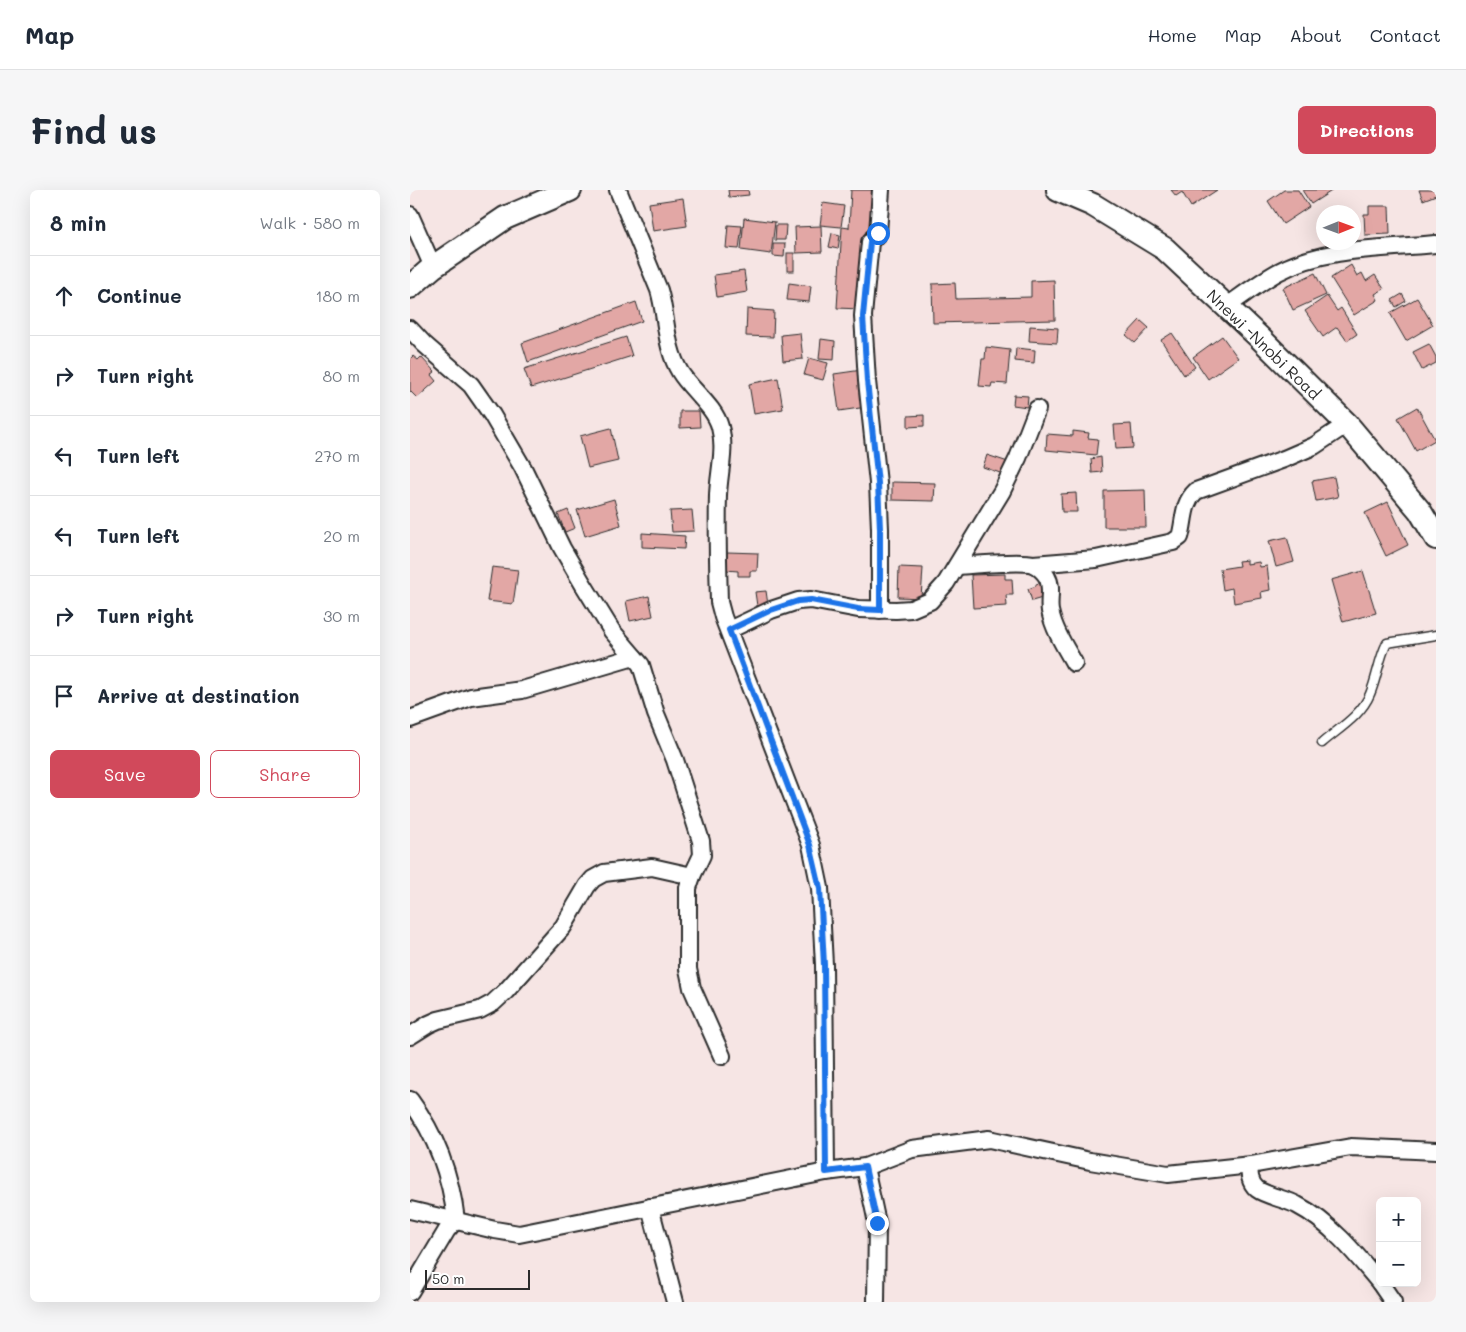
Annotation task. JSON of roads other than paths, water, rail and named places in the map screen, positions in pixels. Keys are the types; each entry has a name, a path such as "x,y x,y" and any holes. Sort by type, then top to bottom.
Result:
{"main road":[{"path":"410,287 434,267 505,218 570,190"},
{"name":"Nnewi -Nnobi Road","path":"1058,190 1093,205 1165,249 1347,424 1420,511 1436,538"}],"street":[{"path":"618,190 659,290 671,351 679,371 713,412 720,425 723,445 718,494 719,602 810,845 820,888 824,965 826,1172"},
{"path":"880,610 879,501 867,381 863,316 870,242 878,233 881,190"},
{"path":"410,216 434,267"},
{"path":"1226,306 1278,272 1307,261 1341,253 1436,244"},
{"path":"410,329 424,344 471,385 492,415 523,468 562,548 583,584 612,631 641,665 656,714 675,760 701,841 702,855 688,888 688,968 692,988 722,1056"},
{"path":"729,630 771,610 798,601 811,600 858,609 880,610 911,609 930,601 957,566 1002,491 1018,458 1037,409"},
{"path":"957,566 1033,564 1096,559 1173,542 1180,537 1185,508 1189,498 1196,491 1314,446 1347,424"},
{"path":"1033,564 1047,578 1050,592 1050,611 1060,640 1074,663"},
{"path":"410,719 471,697 522,690 634,657"},
{"path":"410,1036 438,1020 480,1010 493,1003 563,927 593,879 604,873 652,867 692,876"},
{"path":"410,1100 424,1119 435,1142 453,1196 456,1220 447,1230 410,1292"},
{"path":"410,1210 518,1234 826,1172 865,1167 912,1149 990,1139 1090,1161 1168,1174 1251,1165 1351,1147 1436,1151"},
{"path":"1251,1165 1249,1172 1251,1180 1258,1190 1295,1204 1314,1215 1335,1232 1376,1278"},
{"path":"865,1167 877,1223 876,1302"},
{"path":"650,1208 675,1302"},
{"path":"1383,1287 1393,1302"}],"lane":[{"path":"1322,743 1357,714 1370,696 1383,650 1387,643 1436,634"}]}
